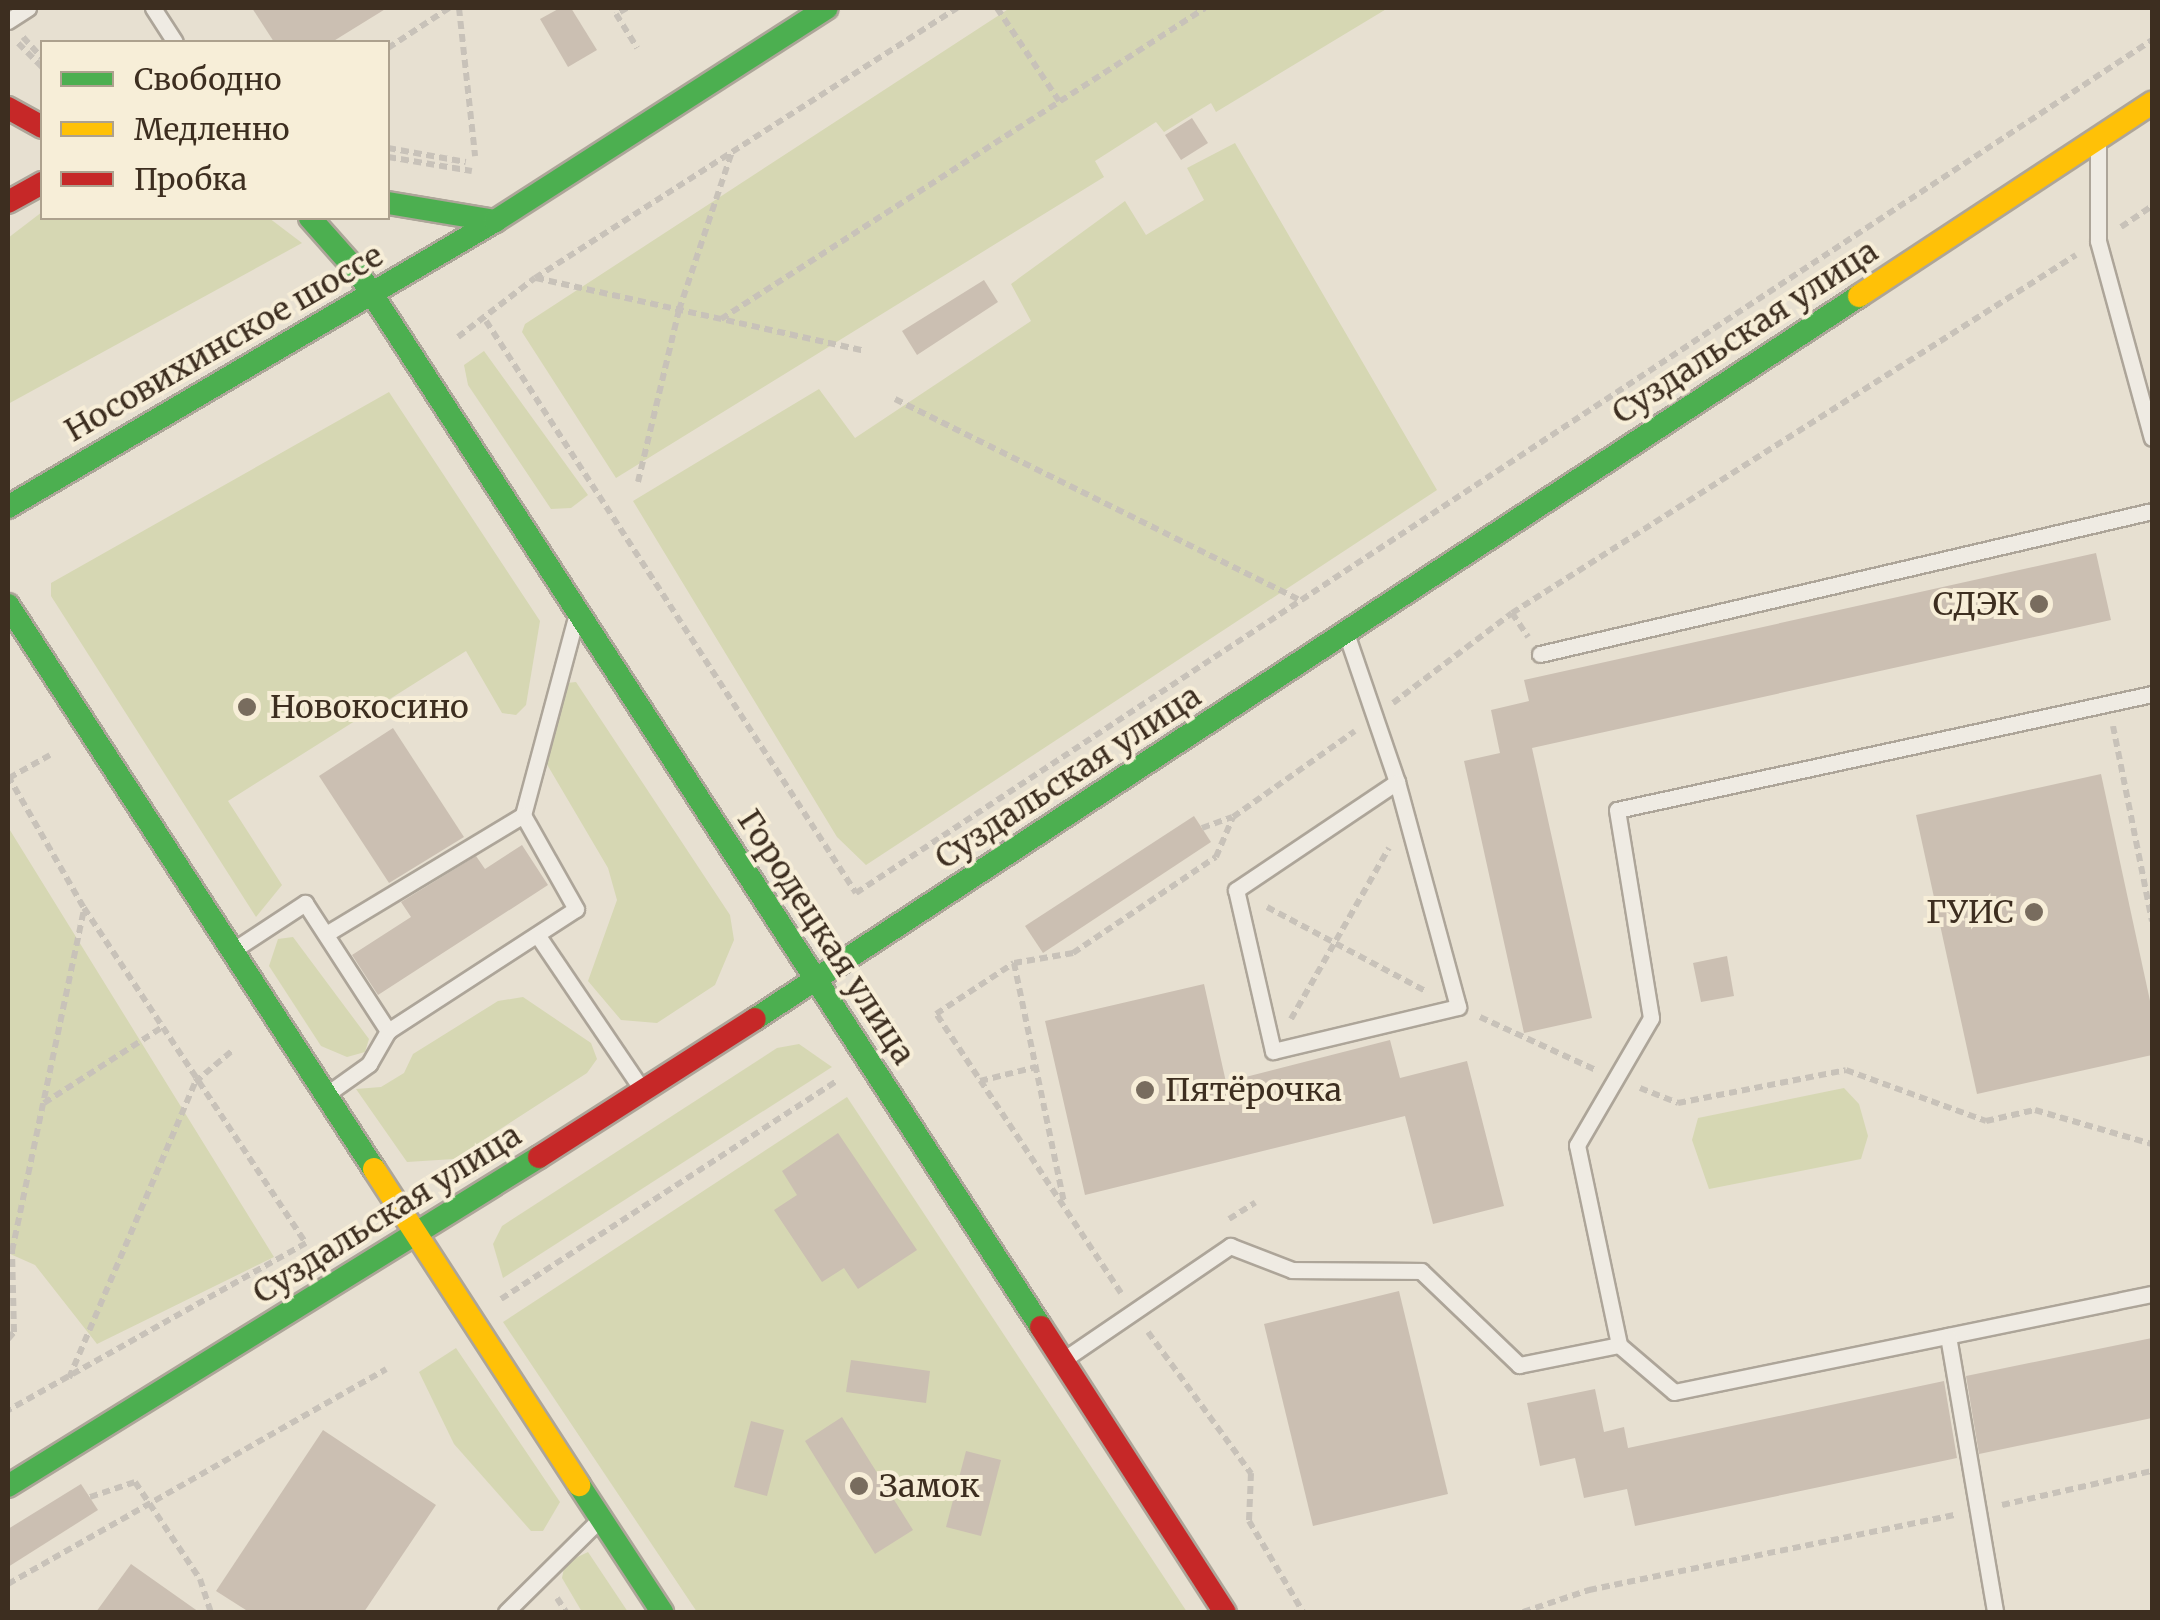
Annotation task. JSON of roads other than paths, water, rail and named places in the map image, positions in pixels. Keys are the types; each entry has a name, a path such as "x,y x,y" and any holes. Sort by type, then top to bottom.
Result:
{"street":[{"name":"Носовихинское шоссе","path":"8,507 373,296 826,8"},
{"name":"Суздальская улица","path":"8,1486 416,1237 816,981 2152,103"},
{"path":"8,108 40,126"},
{"path":"8,202 40,184"},
{"path":"390,202 495,221"},
{"name":"Городецкая улица","path":"312,220 373,296 1225,1612"},
{"path":"8,605 662,1612"}],"lane":[{"path":"8,21 28,8"},
{"path":"154,8 175,40"},
{"path":"2098,139 2098,242 2152,438"},
{"path":"1540,654 2152,511"},
{"path":"326,934 523,815 577,612"},
{"path":"1345,632 1397,782 1458,1007 1274,1051 1236,890 1397,782"},
{"path":"2152,694 1617,810 1651,1018 1577,1144 1619,1345 1674,1392 2152,1294"},
{"path":"324,1096 370,1064 388,1031 576,909 523,815"},
{"path":"230,952 305,903 388,1031"},
{"path":"538,936 644,1091"},
{"path":"1061,1362 1230,1246 1292,1270 1421,1271 1519,1365 1619,1345"},
{"path":"1948,1336 1995,1612"},
{"path":"506,1612 600,1519"}],"place":[{"name":"СДЭК","path":"2039,604"},
{"name":"Новокосино","path":"247,707"},
{"name":"ГУИС","path":"2034,912"},
{"name":"Пятёрочка","path":"1145,1090"},
{"name":"Замок","path":"859,1486"}]}
